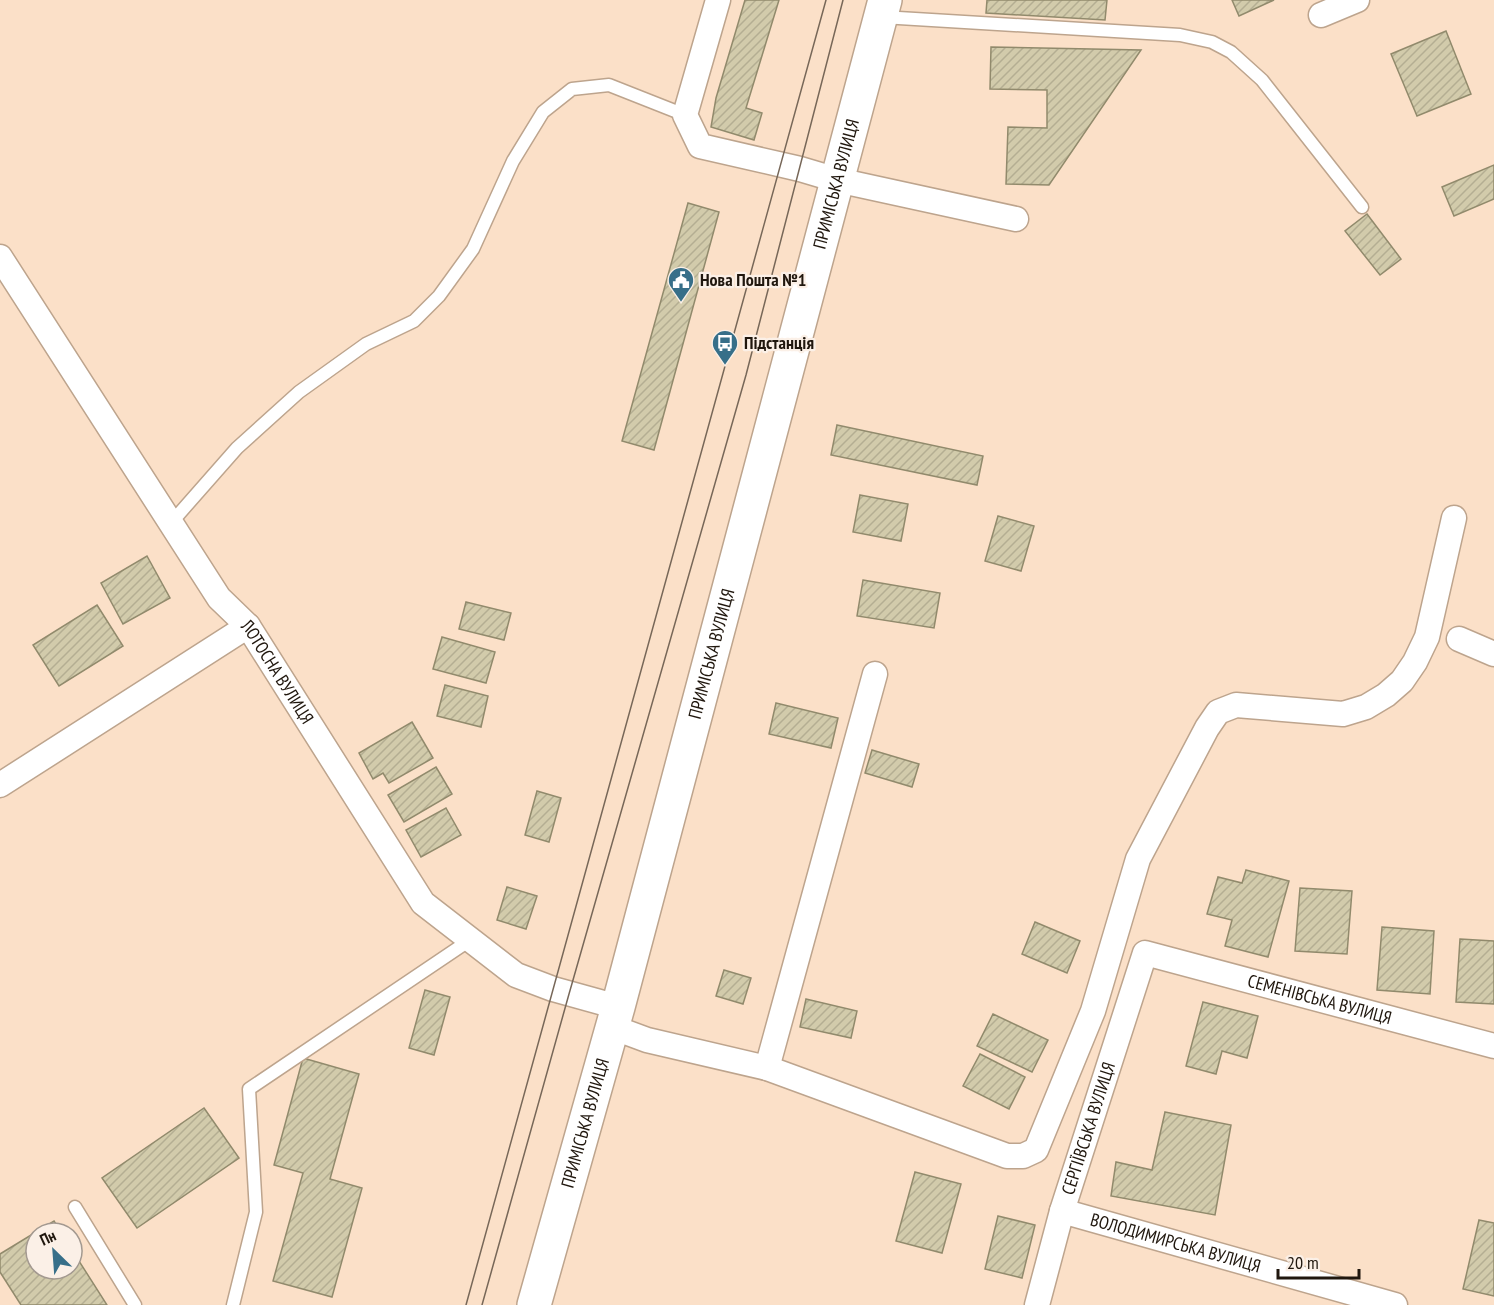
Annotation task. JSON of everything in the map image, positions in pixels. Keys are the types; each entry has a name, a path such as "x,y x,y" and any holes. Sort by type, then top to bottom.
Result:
{"street":[{"path":"718,0 685,115 700,146 837,180 1016,219"},
{"path":"1321,15 1358,0"},
{"name":"ПРИМІСЬКА ВУЛИЦЯ","path":"534,1305 615,1017 882,8"},
{"name":"ЛОТОСНА ВУЛИЦЯ","path":"0,257 219,598 248,626 423,903 516,975 615,1017 647,1040 767,1068 1007,1156 1023,1156 1036,1150 1093,1011 1138,859 1207,728 1218,712 1236,705 1343,714 1366,707 1386,695 1401,681 1415,662 1427,637 1454,518"},
{"path":"0,785 248,626"},
{"path":"1459,639 1494,654"},
{"path":"767,1068 874,674"},
{"name":"СЕМЕНІВСЬКА ВУЛИЦЯ","path":"1145,953 1494,1046"},
{"name":"СЕРГІЇВСЬКА ВУЛИЦЯ","path":"1037,1305 1062,1211 1145,953"},
{"name":"ВОЛОДИМИРСЬКА ВУЛИЦЯ","path":"1062,1211 1395,1305"}],"lane":[{"path":"882,8 1180,35 1212,42 1231,52 1262,80 1362,207"},
{"path":"171,523 237,448 299,392 366,344 414,321 439,296 472,249 513,161 543,112 572,89 609,85 685,115"},
{"path":"233,1305 256,1212 249,1089 470,940"},
{"path":"75,1208 135,1305"}],"building":[{"path":"745,0 779,0 746,108 762,113 754,140 711,127 716,98"},
{"path":"987,0 1107,0 1105,20 986,13"},
{"path":"1232,0 1274,0 1239,16"},
{"path":"1446,31 1471,94 1417,116 1391,54"},
{"path":"991,47 1141,50 1049,185 1006,184 1008,127 1047,128 1047,90 990,89"},
{"path":"1494,165 1494,199 1454,216 1442,187"},
{"path":"688,203 719,212 654,450 622,441"},
{"path":"1367,214 1401,259 1380,275 1345,231"},
{"path":"837,425 983,456 977,485 831,455"},
{"path":"860,495 908,504 901,541 853,532"},
{"path":"998,516 1034,526 1021,571 985,561"},
{"path":"147,556 170,598 123,624 101,583"},
{"path":"863,580 940,593 934,628 857,616"},
{"path":"466,602 511,613 504,640 459,629"},
{"path":"97,605 123,646 59,686 33,645"},
{"path":"442,637 495,652 486,683 433,669"},
{"path":"445,685 488,696 481,727 437,716"},
{"path":"776,703 838,718 831,748 769,734"},
{"path":"412,722 433,758 389,783 383,773 373,779 359,753"},
{"path":"872,750 919,764 912,787 865,773"},
{"path":"436,767 452,794 404,822 388,795"},
{"path":"537,791 561,798 549,842 525,835"},
{"path":"446,808 461,835 421,857 406,830"},
{"path":"1246,870 1289,881 1268,957 1225,946 1232,920 1207,914 1218,877 1242,883"},
{"path":"507,887 537,896 526,929 497,920"},
{"path":"1300,888 1352,891 1347,954 1295,951"},
{"path":"1035,922 1080,941 1067,973 1022,954"},
{"path":"1382,927 1434,931 1430,994 1377,990"},
{"path":"1460,939 1494,941 1494,1004 1456,1002"},
{"path":"724,970 751,978 743,1004 716,996"},
{"path":"425,990 450,997 434,1055 409,1048"},
{"path":"806,999 857,1011 851,1038 800,1027"},
{"path":"1203,1002 1258,1016 1247,1058 1222,1051 1216,1074 1186,1066"},
{"path":"993,1014 1048,1040 1032,1072 977,1046"},
{"path":"980,1054 1025,1077 1009,1109 963,1086"},
{"path":"303,1058 359,1074 330,1179 362,1188 332,1297 273,1281 303,1173 274,1165"},
{"path":"204,1108 239,1158 137,1228 102,1178"},
{"path":"1165,1112 1231,1125 1215,1215 1111,1196 1116,1162 1152,1170"},
{"path":"915,1172 961,1184 942,1253 896,1241"},
{"path":"998,1216 1035,1225 1022,1278 985,1269"},
{"path":"1479,1220 1494,1223 1494,1296 1463,1289"},
{"path":"24,1239 24,1281 84,1281 84,1269 107,1305 21,1305 0,1272 0,1254"}],"tram line":[{"path":"466,1305 826,0"},
{"path":"482,1305 746,375 843,0"}],"place":[{"name":"Нова Пошта №1","path":"681,303"},
{"name":"Підстанція","path":"725,366"}]}
